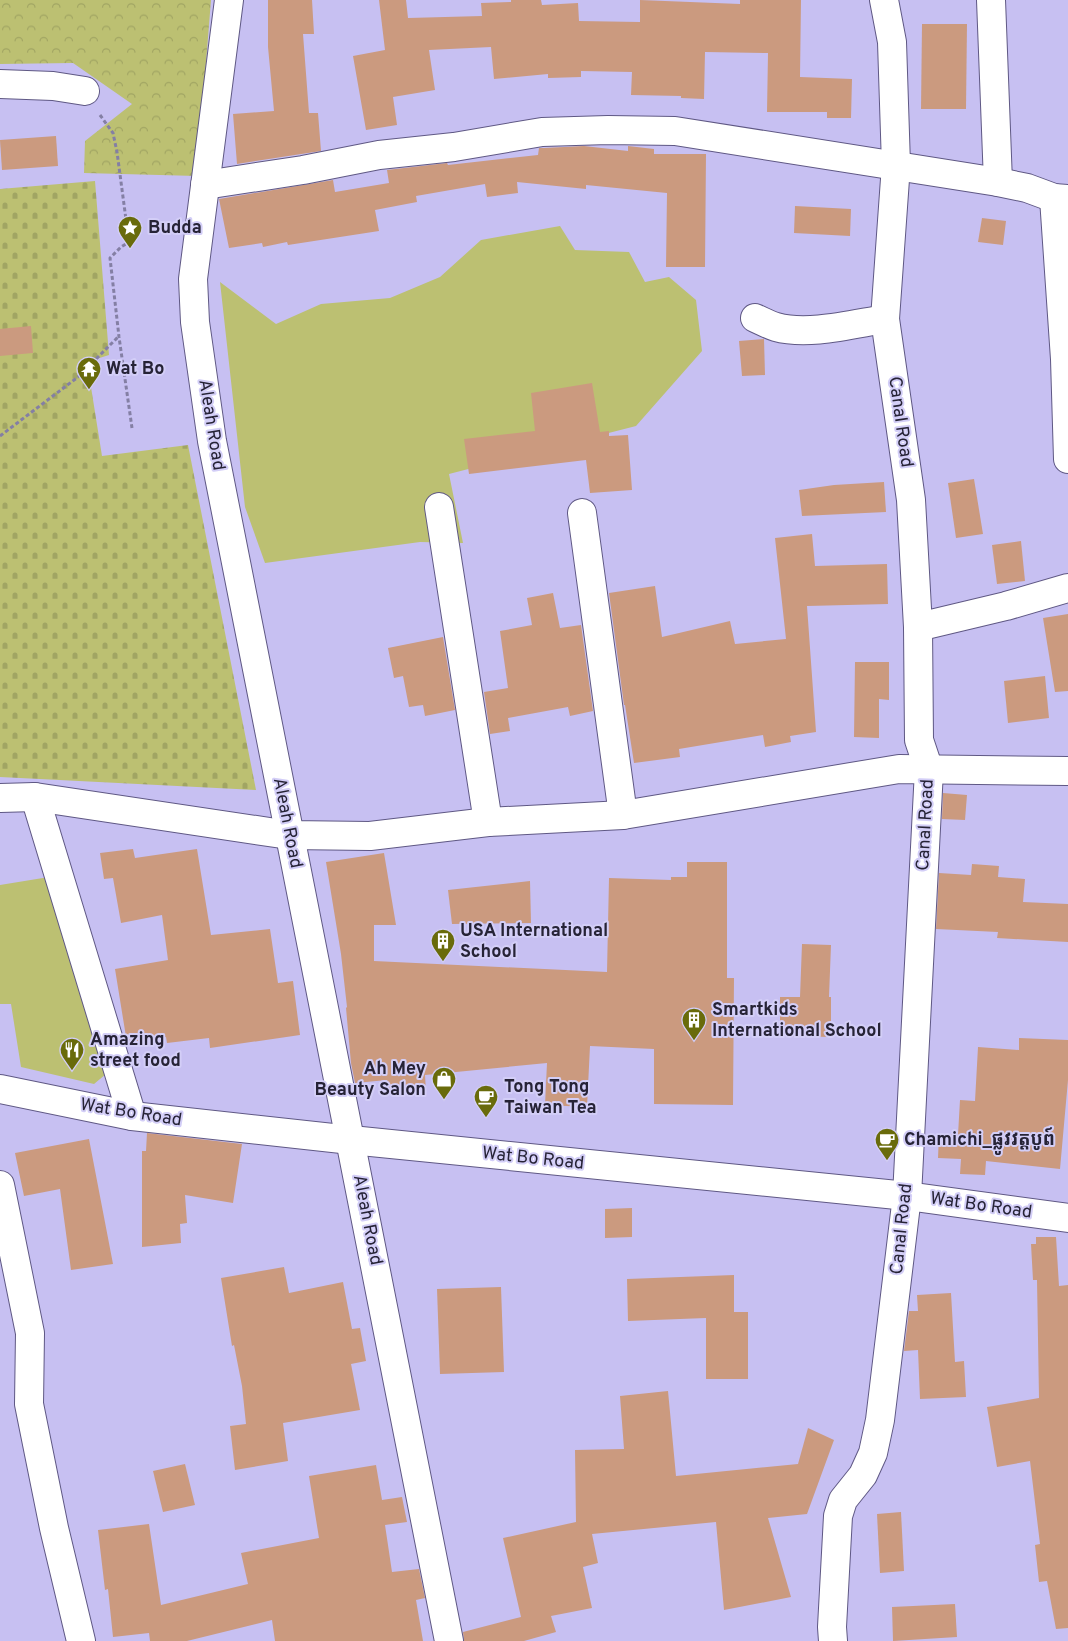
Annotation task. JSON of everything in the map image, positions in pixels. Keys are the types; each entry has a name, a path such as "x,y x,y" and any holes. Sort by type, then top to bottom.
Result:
{"street":[{"name":"Aleah Road","path":"229,0 193,279 195,322 212,440 449,1641"},
{"name":"Canal Road","path":"833,1641 832,1627 838,1516 843,1500 863,1475 869,1463 880,1420 907,1196 929,770 919,740 918,627 911,500 885,319 896,166 892,42 884,0"},
{"path":"991,0 998,182"},
{"path":"0,84 53,86 85,91"},
{"path":"205,185 303,170 379,155 454,147 542,132 608,130 675,131 998,182 1061,198 1068,459"},
{"path":"755,318 776,327 793,330 812,330 885,319"},
{"path":"439,507 488,822"},
{"path":"582,513 623,815"},
{"path":"918,627 1006,606 1068,588"},
{"path":"0,798 35,797 289,835 370,836 488,822 623,815 899,769 1068,771"},
{"path":"35,797 132,1116"},
{"name":"Wat Bo Road","path":"0,1089 132,1116 907,1196 1068,1218"},
{"path":"0,1186 30,1333 29,1404 54,1528 81,1641"}],"path":[{"path":"85,91 113,133 130,242 121,247 110,258 132,428"},
{"path":"0,436 78,377 119,337"}],"green space":[{"path":"0,0 211,0 197,176 84,173 85,141 132,104 73,63 0,64"},
{"name":"Wat Bo","path":"95,181 109,355 87,362 102,456 188,445 256,790 0,777 0,189"},
{"path":"560,226 575,250 629,252 645,282 669,277 696,300 702,351 636,426 449,474 463,543 420,542 265,563 245,507 220,282 276,324 321,304 390,298 440,277 481,240"},
{"path":"49,877 112,1069 94,1084 21,1067 11,1004 0,1004 0,885"}],"building":[{"path":"268,0 312,0 314,34 303,34 309,113 318,113 321,151 237,164 233,114 274,111 268,47"},
{"path":"379,0 406,0 408,18 482,16 481,3 541,0 542,5 578,3 579,21 640,22 640,0 740,4 740,0 801,0 800,77 852,79 851,118 827,118 827,112 767,112 768,53 705,52 704,99 681,98 681,96 631,95 632,72 581,71 581,77 548,78 548,74 494,79 491,47 429,50 435,90 393,97 397,125 366,130 353,56 385,50"},
{"path":"922,24 967,24 966,109 921,109"},
{"path":"56,136 58,166 2,170 0,140"},
{"path":"584,146 628,151 628,146 654,149 654,154 706,154 705,267 666,267 667,193 586,185 586,189 517,182 518,193 487,197 485,184 416,196 417,202 375,210 379,231 288,245 287,242 263,247 262,243 229,248 219,199 333,180 335,192 389,183 387,170 538,155 539,148"},
{"path":"795,206 851,209 850,236 794,233"},
{"path":"982,218 1006,221 1003,245 978,242"},
{"path":"31,326 33,353 0,356 0,329"},
{"path":"764,339 765,375 742,376 739,341"},
{"path":"592,383 600,432 609,431 609,436 628,435 632,490 590,493 586,460 469,474 464,439 535,431 531,393"},
{"path":"974,479 983,534 956,538 948,483"},
{"path":"884,482 886,512 802,516 799,490 834,485"},
{"path":"812,534 815,566 887,564 888,604 807,606 816,732 790,736 791,742 765,747 763,735 679,749 680,757 634,763 609,593 655,586 662,637 730,621 735,644 786,639 775,538"},
{"path":"1021,541 1025,581 997,584 992,545"},
{"path":"553,593 560,628 581,625 593,711 570,716 568,707 508,718 510,731 490,734 484,692 508,688 500,631 532,625 527,598"},
{"path":"1068,614 1068,691 1055,692 1043,618"},
{"path":"443,637 455,710 425,716 423,705 409,707 403,676 394,678 388,648"},
{"path":"855,662 889,662 889,700 879,699 879,738 854,737"},
{"path":"1045,676 1049,718 1008,723 1004,681"},
{"path":"943,793 967,795 965,820 942,819"},
{"path":"133,849 135,858 197,849 211,935 270,929 278,983 293,981 300,1035 210,1048 209,1038 167,1043 166,1037 127,1043 115,969 168,960 162,915 121,923 113,878 104,879 100,853"},
{"path":"384,853 396,925 374,925 374,961 607,972 609,878 671,880 671,877 687,877 687,862 727,862 727,978 734,978 733,1105 654,1104 654,1049 590,1046 587,1107 545,1105 547,1063 425,1075 426,1092 387,1093 387,1080 355,1083 351,1063 341,954 326,862"},
{"path":"972,864 999,866 998,877 1025,879 1023,902 1068,904 1068,942 997,938 998,932 936,929 939,873 971,875"},
{"path":"530,881 531,923 452,924 448,890"},
{"path":"802,944 831,945 829,997 831,997 831,1037 780,1036 780,997 800,997"},
{"path":"1019,1038 1068,1040 1068,1080 1060,1169 986,1161 985,1175 960,1174 961,1159 938,1158 939,1134 958,1135 960,1100 975,1101 978,1047 1019,1050"},
{"path":"147,1133 242,1144 233,1203 185,1195 187,1223 180,1224 181,1243 142,1247 142,1151 146,1151"},
{"path":"89,1139 113,1264 71,1270 60,1189 24,1196 15,1153"},
{"path":"632,1208 632,1237 605,1238 605,1209"},
{"path":"1036,1237 1056,1237 1059,1286 1068,1285 1068,1628 1056,1629 1047,1581 1039,1582 1035,1545 1040,1544 1030,1461 997,1467 987,1407 1039,1398 1037,1280 1033,1280 1031,1244 1036,1244"},
{"path":"284,1267 289,1293 343,1282 352,1329 360,1328 366,1361 351,1364 360,1410 283,1423 288,1461 235,1470 230,1426 246,1424 242,1386 234,1345 232,1346 221,1278"},
{"path":"734,1275 734,1312 748,1312 748,1379 706,1379 706,1318 628,1321 627,1279"},
{"path":"501,1287 504,1372 440,1374 437,1289"},
{"path":"951,1293 955,1362 964,1361 966,1397 920,1399 918,1350 904,1351 909,1311 918,1311 917,1295"},
{"path":"668,1391 676,1476 798,1464 808,1428 834,1440 807,1514 768,1518 791,1597 724,1610 716,1522 592,1534 598,1563 583,1567 592,1608 551,1616 556,1632 524,1641 464,1641 463,1632 521,1617 503,1538 576,1522 575,1450 624,1449 620,1396"},
{"path":"185,1464 195,1505 163,1512 153,1471"},
{"path":"376,1465 382,1500 402,1497 407,1522 385,1525 392,1572 419,1569 425,1598 416,1600 423,1641 275,1641 272,1620 187,1641 150,1641 149,1633 113,1637 108,1589 105,1590 98,1530 149,1524 161,1605 248,1584 241,1553 319,1538 309,1476"},
{"path":"901,1512 904,1571 880,1573 877,1514"},
{"path":"955,1604 957,1637 893,1641 892,1607"}],"place":[{"name":"Budda","path":"130,249"},
{"name":"Wat Bo","path":"89,390"},
{"name":"USA International School","path":"443,962"},
{"name":"Smartkids International School","path":"694,1041"},
{"name":"Amazing street food","path":"72,1071"},
{"name":"Ah Mey Beauty Salon","path":"444,1100"},
{"name":"Tong Tong Taiwan Tea","path":"486,1118"},
{"name":"Chamichi_ផ្លូវវត្តបូព៍","path":"887,1161"}]}
